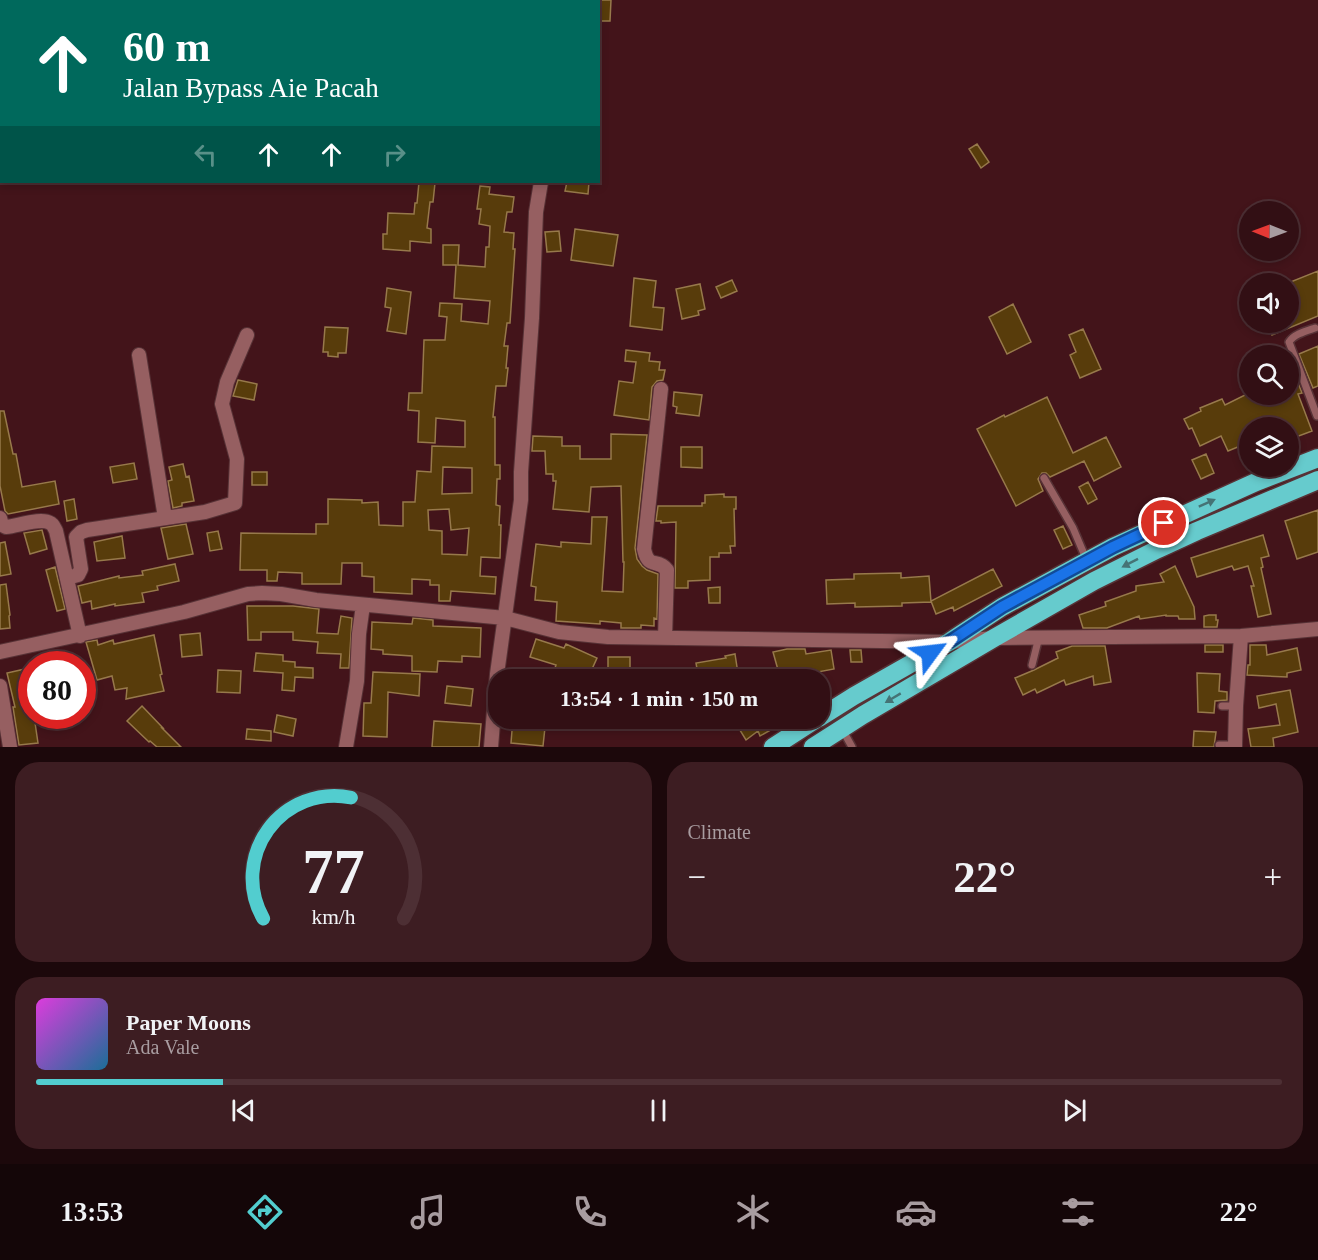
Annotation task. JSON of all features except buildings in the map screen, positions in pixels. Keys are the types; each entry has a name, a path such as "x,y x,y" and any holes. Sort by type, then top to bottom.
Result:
{"highway":[{"path":"830,711 949,642 1002,607 1143,532 1256,482 1318,458"},
{"path":"813,747 1094,581 1158,549 1318,480"},
{"path":"773,747 802,729"}],"street":[{"path":"491,747 497,675 521,500 536,212 541,183"},
{"path":"68,578 78,575 81,569 76,537 81,532 205,512 235,503 237,459 222,404 227,382 246,335"},
{"path":"139,355 165,518"},
{"path":"661,388 644,549 648,561 661,564 667,570 665,638"},
{"path":"0,518 2,525 6,527 40,521 52,524 56,531 68,578 80,636"},
{"path":"0,652 184,612 248,594 281,594 316,600 505,618 550,630 586,636 949,642 1039,637 1241,636 1318,629"},
{"path":"346,747 357,681 363,605"},
{"path":"1235,746 1229,706 1241,636"},
{"path":"0,686 10,747"}],"lane":[{"path":"1315,328 1290,339 1289,342 1318,416"},
{"path":"1044,478 1073,528 1088,561"},
{"path":"1032,665 1039,637"},
{"path":"842,729 852,747"},
{"path":"1219,745 1235,746"}],"route":[{"path":"930,653 1002,607 1113,547 1164,523"}]}
